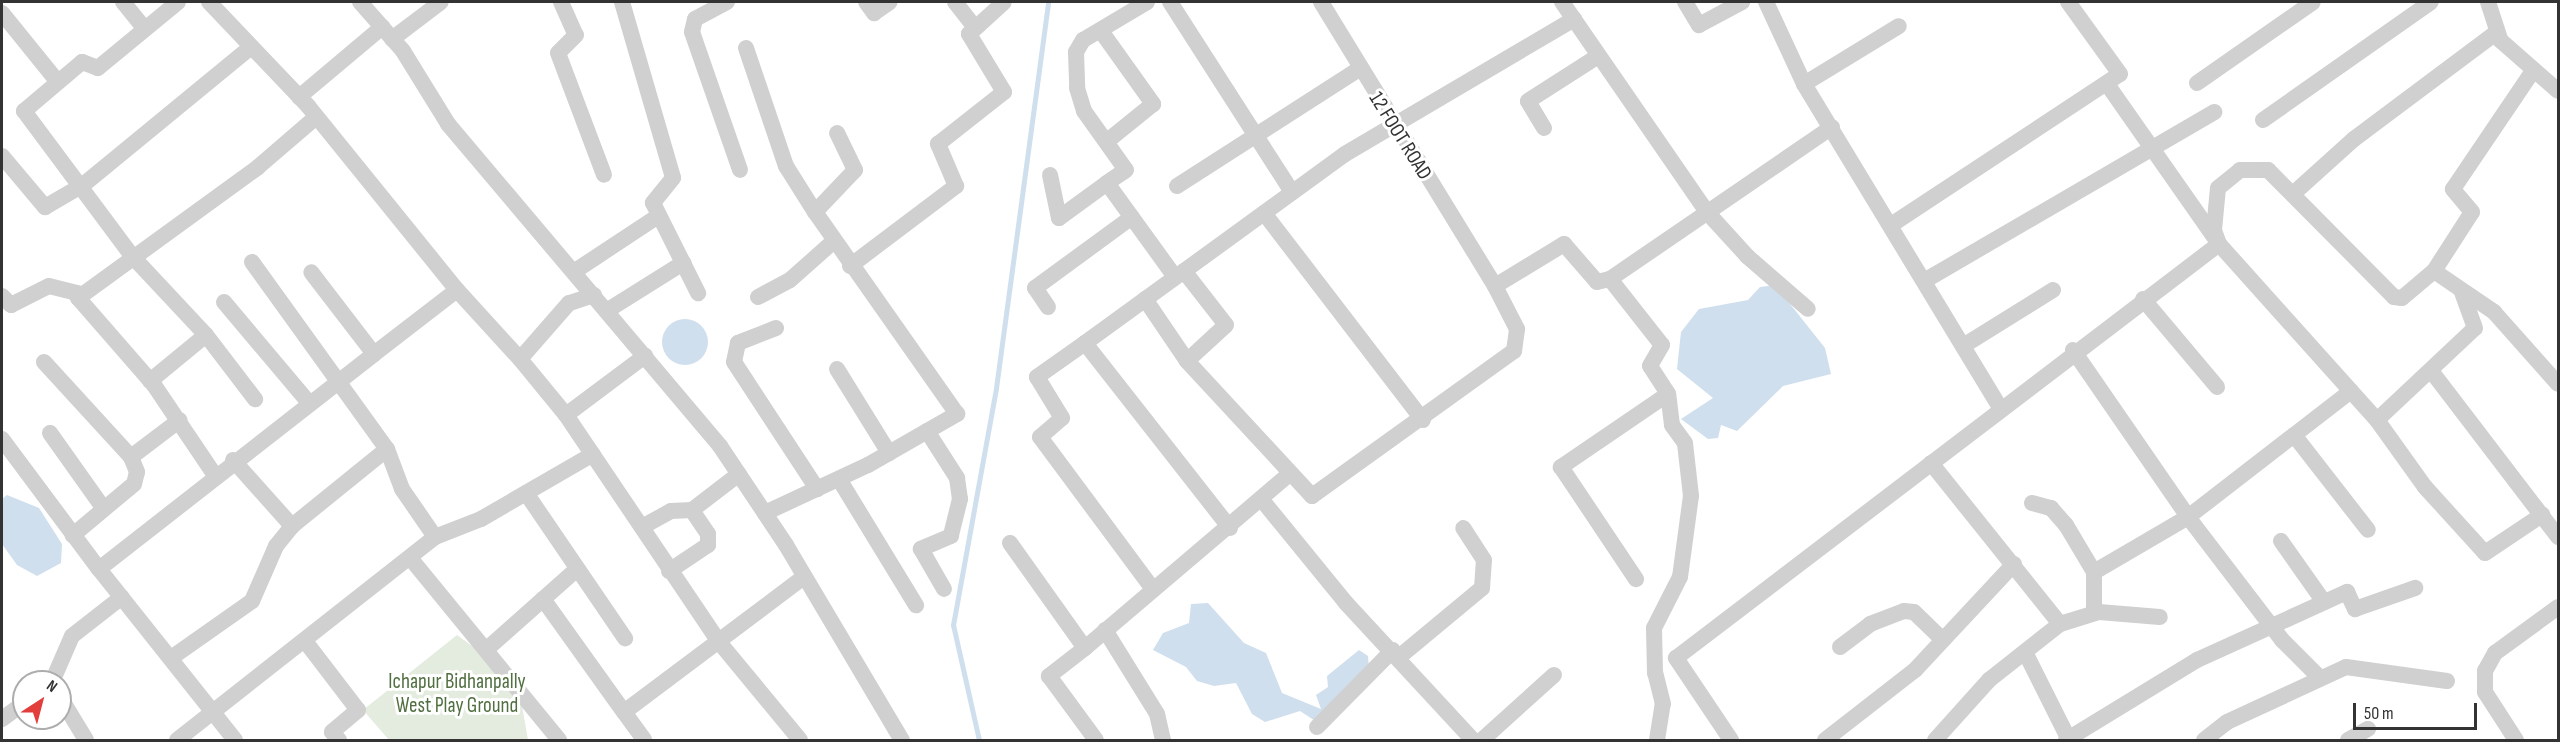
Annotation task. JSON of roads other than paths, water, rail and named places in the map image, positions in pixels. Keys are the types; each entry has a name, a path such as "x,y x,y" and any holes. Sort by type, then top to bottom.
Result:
{"street":[{"path":"123,2 144,28"},
{"path":"178,2 98,68 82,62 24,111 83,185 133,257 206,335 255,399"},
{"path":"209,2 299,98 457,290 566,415 719,642 800,741"},
{"path":"360,2 387,33 448,124 608,310 739,474 804,576 902,741"},
{"path":"299,98 387,33 441,2"},
{"path":"561,2 576,35 558,53 604,176"},
{"path":"622,2 672,174 670,186 653,199 658,216 698,293"},
{"path":"727,2 695,19 692,28 740,170"},
{"path":"866,2 874,13 890,2"},
{"path":"955,2 973,25"},
{"path":"850,266 956,186 940,139 1004,92 969,34 973,25 1004,2"},
{"path":"1050,175 1059,218 1126,170 1084,111 1077,88 1078,47 1147,2"},
{"path":"1170,2 1252,138 1292,192"},
{"name":"12 FOOT ROAD","path":"1288,476 1316,495 1423,420 1514,351 1517,329 1495,286 1358,70 1321,2"},
{"path":"1562,2 1706,211 1748,257 1808,309"},
{"path":"1685,2 1699,25 1742,2"},
{"path":"1766,2 1804,84 2000,408"},
{"path":"1891,225 2107,84 2120,71 2068,2"},
{"path":"2197,83 2313,2"},
{"path":"2263,120 2431,2"},
{"path":"2489,2 2497,32 2533,71 2559,91"},
{"path":"2,13 57,81"},
{"path":"1152,588 1040,437 1062,418 1037,377 1292,192 1394,124 1574,19"},
{"path":"1804,84 1899,26"},
{"path":"1101,31 1154,104 1106,142"},
{"path":"2294,193 2354,139 2497,32"},
{"path":"2,156 43,207 83,185 251,47"},
{"path":"747,48 786,166 850,266 957,414 839,479 765,513"},
{"path":"1544,128 1528,101 1598,56"},
{"path":"1177,186 1358,70"},
{"path":"2219,244 2214,230 2217,188 2240,170 2268,170 2294,193 2394,297 2410,293 2434,271 2472,212 2453,189 2533,71"},
{"path":"2107,84 2150,150 2219,244 2377,420 2425,487 2485,553 2542,514"},
{"path":"1924,281 2214,112"},
{"path":"214,474 180,420 150,381 78,298 258,167 315,118"},
{"path":"1495,286 1564,244 1598,282 1610,279 1706,211 1832,127"},
{"path":"815,212 855,170 837,133"},
{"path":"1107,183 1179,274 1226,326 1187,362"},
{"path":"1264,213 1423,420"},
{"path":"575,271 658,216"},
{"path":"1048,307 1035,288 1132,217"},
{"path":"758,297 790,280 834,241"},
{"path":"1731,741 1676,658 1931,463 2073,350 2219,244"},
{"path":"252,262 387,449 402,489 435,537"},
{"path":"608,310 683,263"},
{"path":"2434,271 2462,293 2494,312 2559,384"},
{"path":"311,272 374,354"},
{"path":"1610,279 1662,345 1650,366 1668,394 1672,424 1684,443 1691,496 1680,578 1654,627 1655,673 1663,704 1657,741"},
{"path":"2,296 11,305 49,286 82,294"},
{"path":"99,569 214,474 457,290"},
{"path":"1963,346 2053,290"},
{"path":"2377,420 2432,372 2475,328 2462,293"},
{"path":"519,359 569,303 594,295"},
{"path":"1096,741 1049,676 1085,648 1152,588 1230,528 1288,476 1187,362 1145,299"},
{"path":"2143,299 2217,387"},
{"path":"224,302 309,403"},
{"path":"776,328 738,343 734,362 816,489"},
{"path":"150,381 206,335"},
{"path":"1085,343 1230,528"},
{"path":"2073,350 2188,517 2271,626 2319,677"},
{"path":"566,415 645,356"},
{"path":"44,362 131,457 136,480 73,535"},
{"path":"837,369 889,453"},
{"path":"2432,372 2559,537"},
{"path":"2094,572 2188,517 2351,391"},
{"path":"1636,579 1561,467 1668,394"},
{"path":"131,457 180,420"},
{"path":"927,431 957,478 960,499 951,536 921,549 944,589"},
{"path":"50,433 104,509"},
{"path":"2294,435 2368,530"},
{"path":"2,439 99,569 214,710 235,741"},
{"path":"171,658 252,601 276,546 292,526 387,449"},
{"path":"177,741 411,559 435,537 526,493 593,454"},
{"path":"233,460 292,526"},
{"path":"1931,463 2060,624"},
{"path":"642,527 671,511 692,510 739,474"},
{"path":"839,479 916,605"},
{"path":"526,493 625,638"},
{"path":"1262,500 1473,741"},
{"path":"2032,503 2051,508 2066,525 2094,572 2094,612"},
{"path":"669,571 708,545 708,534 692,510"},
{"path":"1317,728 1396,653 1482,588 1484,560 1463,528"},
{"path":"2281,541 2324,602"},
{"path":"1010,543 1085,648"},
{"path":"411,559 488,648 559,741"},
{"path":"1825,740 1915,670 1941,638 2014,564"},
{"path":"488,648 577,568"},
{"path":"624,712 804,576"},
{"path":"2025,652 2068,740 2197,660 2324,602 2347,592 2355,609 2415,588"},
{"path":"57,670 72,636 122,597"},
{"path":"543,599 644,741"},
{"path":"2516,741 2485,692 2485,671 2495,653 2559,607"},
{"path":"1840,647 1870,624 1904,611 1914,612 1941,638"},
{"path":"1935,741 1989,680 2060,624 2094,612 2160,617"},
{"path":"1105,630 1157,714 1163,741"},
{"path":"305,641 358,710 332,732 339,741"},
{"path":"2204,741 2228,722 2319,677 2364,667 2447,681"},
{"path":"1482,741 1554,675"},
{"path":"72,717 86,741"},
{"path":"2348,741 2368,729"}],"water":[{"path":"1775,285 1825,348 1831,374 1783,386 1737,431 1721,425 1718,438 1708,439 1681,419 1713,398 1677,369 1681,332 1699,309 1748,300 1760,287"},
{"path":"685,319 701,326 708,342 701,358 685,365 669,358 662,342 669,326"},
{"path":"7,495 39,508 62,544 61,563 37,576 17,565 2,544 2,499"},
{"path":"1208,603 1244,643 1266,653 1282,693 1321,709 1316,695 1328,687 1327,676 1359,650 1368,656 1370,681 1323,726 1300,711 1265,722 1252,714 1236,683 1214,686 1197,681 1186,667 1153,650 1163,633 1189,623 1191,604"}],"waterway":[{"path":"979,740 953,625 996,388 1048,2"}],"park label":[{"name":"Ichapur Bidhanpally West Play Ground","path":"457,694"}]}
